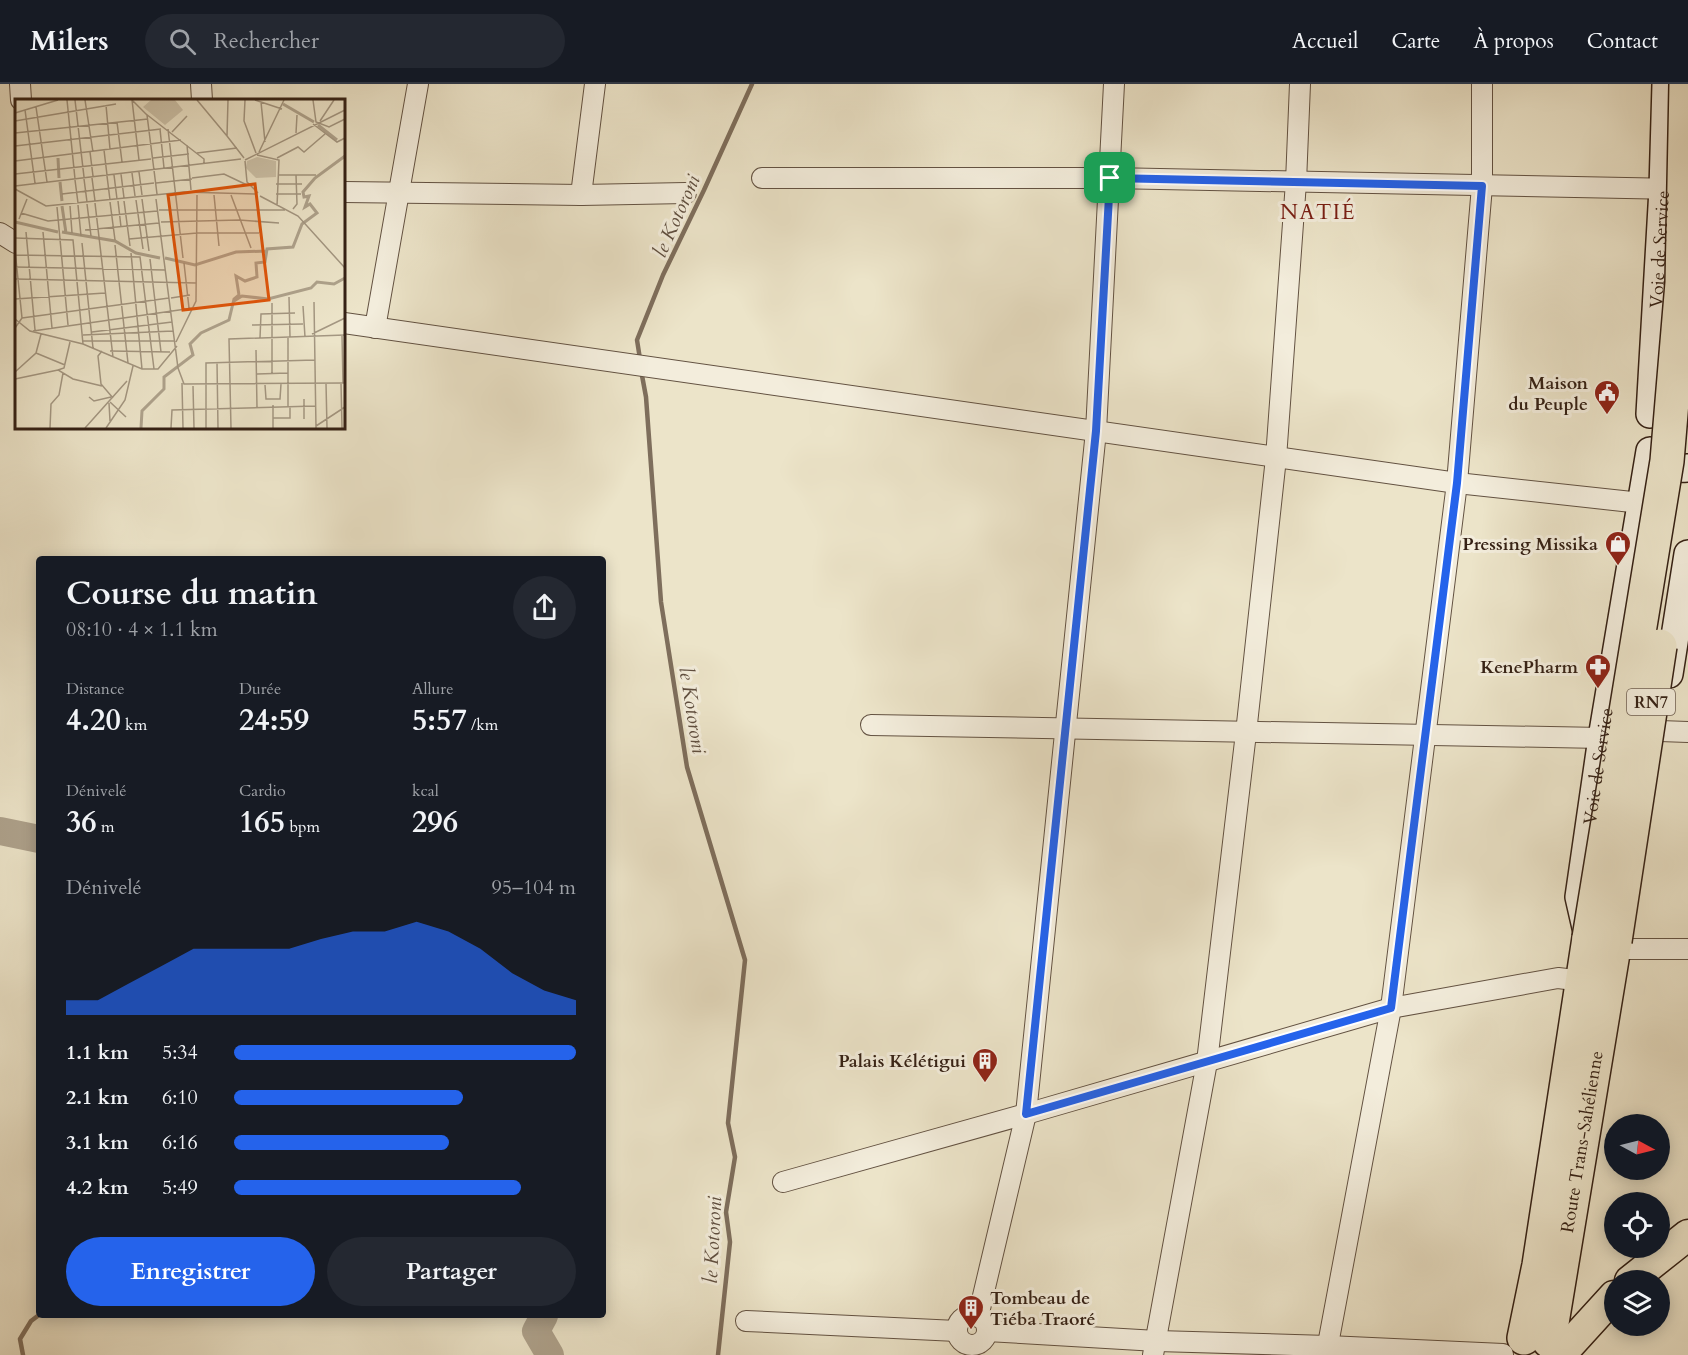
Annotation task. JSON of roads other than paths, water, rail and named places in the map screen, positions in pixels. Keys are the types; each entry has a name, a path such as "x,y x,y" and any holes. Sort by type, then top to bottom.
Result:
{"highway":[{"name":"RN7","path":"1606,942 1667,461 1682,283 1686,84"},
{"name":"RN7","path":"1606,942 1688,466"},
{"name":"Route Trans-Sahélienne","path":"1542,1350 1539,1265 1583,981 1606,942"},
{"name":"Route Trans-Sahélienne","path":"1542,1350 1606,942"}],"main road":[{"name":"Voie de Service","path":"1606,942 1578,897 1650,451 1646,439 1646,427 1650,414 1675,189 1666,84"},
{"path":"1650,414 1657,405 1668,398 1688,397"},
{"path":"1650,451 1659,461 1669,467 1688,466"},
{"path":"1606,942 1627,921 1638,872 1688,554"},
{"path":"1644,1270 1688,1235"},
{"path":"1670,1272 1688,1261"},
{"path":"1542,1350 1604,1304"},
{"path":"1542,1350 1604,1329"}],"street":[{"path":"20,84 21,99"},
{"path":"201,84 202,99"},
{"path":"375,328 418,84"},
{"path":"581,195 595,84"},
{"path":"1114,84 1096,431 1026,1114 983,1324 982,1342 970,1350 960,1340 957,1330 960,1321 973,1316 983,1324 1155,1348 1542,1350"},
{"path":"1155,1348 1207,1062 1246,733 1276,458 1296,182 1300,84"},
{"path":"1327,1350 1391,1008 1457,483 1482,186 1482,84"},
{"path":"762,178 1110,178 1675,189"},
{"path":"345,192 581,195 686,193"},
{"path":"345,323 1276,458 1457,483 1641,503"},
{"path":"871,725 1602,738"},
{"path":"1660,731 1688,732"},
{"path":"1606,942 1688,949"},
{"path":"783,1182 1391,1008 1558,978 1583,981"},
{"path":"746,1321 957,1330"}],"waterway":[{"name":"le Kotoroni","path":"640,359 637,340 663,275 752,84"},
{"name":"le Kotoroni","path":"641,370 646,397 661,602 687,767 745,960 728,1123 735,1157 726,1212 730,1242 718,1355"},
{"path":"0,831 36,838"},
{"path":"23,1355 20,1339 31,1321 36,1317"},
{"path":"543,1318 536,1331 550,1355"}],"place":[{"name":"Maison du Peuple","path":"1607,416"},
{"name":"Pressing Missika","path":"1618,567"},
{"name":"KenePharm","path":"1598,690"},
{"name":"Palais Kélétigui","path":"985,1084"},
{"name":"Tombeau de Tiéba Traoré","path":"971,1331"}],"district":[{"name":"NATIÉ","path":"1318,212"}]}
